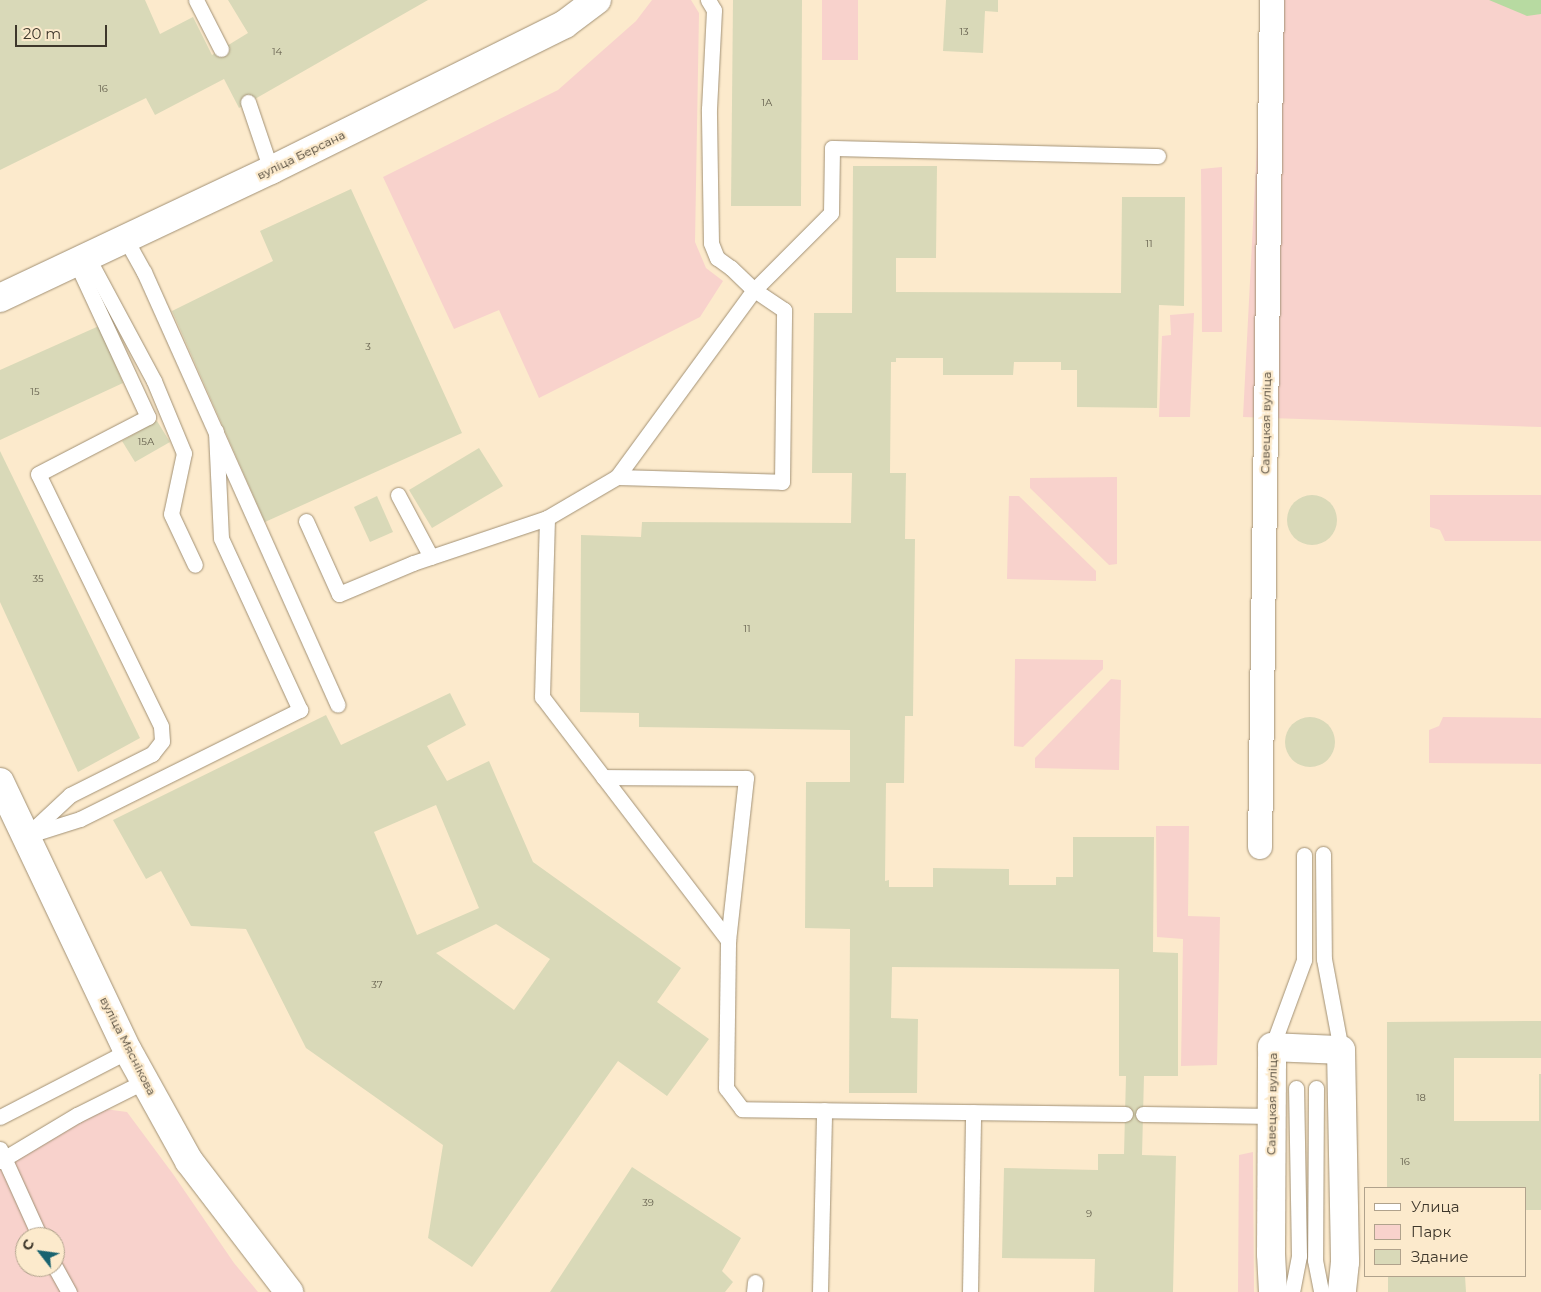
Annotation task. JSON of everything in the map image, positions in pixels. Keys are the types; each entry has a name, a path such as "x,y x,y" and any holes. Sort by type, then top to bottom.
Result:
{"street":[{"name":"вуліца Берсана","path":"0,298 271,170 565,24 597,0"},
{"name":"Савецкая вуліца","path":"1260,847 1272,0"},
{"name":"вуліца Мяснікова","path":"3,797 25,836 128,1051 189,1161 289,1292"},
{"name":"Савецкая вуліца","path":"1273,1292 1271,1254 1272,1047 1341,1050"},
{"path":"1341,1050 1345,1262 1342,1292"}],"lane":[{"path":"196,0 221,49"},
{"path":"617,477 782,482 784,310 754,290 731,268 717,258 711,243 709,109 714,10 708,0"},
{"path":"248,102 271,170"},
{"path":"306,521 339,594 431,557 547,518 617,477 754,290 831,213 832,148 1158,156"},
{"path":"125,238 144,272 338,705"},
{"path":"81,259 154,381 184,453 171,514 195,565"},
{"path":"25,836 70,795 152,754 162,741 161,726 38,474 148,417 81,259"},
{"path":"25,836 80,819 300,710 220,538 216,431"},
{"path":"398,495 431,557"},
{"path":"547,518 542,697 728,940"},
{"path":"603,777 746,778 728,940 726,1088 742,1109 1125,1114"},
{"path":"1323,854 1324,960 1341,1050"},
{"path":"1272,1047 1304,960 1304,855"},
{"path":"0,1117 128,1051"},
{"path":"35,1227 1,1157 145,1081"},
{"path":"1292,1292 1299,1256 1296,1088"},
{"path":"1316,1088 1316,1260 1320,1292"},
{"path":"820,1292 824,1110"},
{"path":"970,1292 973,1112"},
{"path":"1142,1114 1272,1116"},
{"path":"61,1277 69,1292"}],"green space":[{"path":"652,0 691,0 699,13 695,242 706,268 723,281 700,317 539,398 499,310 454,329 383,177 558,90 636,21"},
{"path":"822,0 858,0 858,60 822,60"},
{"path":"1261,0 1541,0 1541,427 1243,417 1258,126"},
{"path":"1222,167 1222,332 1202,332 1201,169"},
{"path":"1194,313 1190,417 1159,417 1162,336 1171,335 1170,315"},
{"path":"1117,477 1117,564 1109,565 1030,488 1030,478"},
{"path":"1430,495 1541,495 1541,541 1445,541 1440,530 1430,527"},
{"path":"1009,496 1019,496 1096,571 1096,581 1007,579"},
{"path":"1015,659 1103,660 1103,669 1023,747 1014,746"},
{"path":"1111,679 1121,680 1119,770 1035,768 1035,758"},
{"path":"1443,717 1541,718 1541,764 1429,763 1429,730 1439,726"},
{"path":"1156,826 1189,826 1188,916 1220,917 1217,1065 1181,1066 1183,939 1157,937"},
{"path":"105,1109 127,1112 173,1174 234,1263 258,1292 0,1292 0,1168"},
{"path":"1253,1152 1254,1292 1238,1292 1239,1155"}],"shaded area":[{"path":"1489,0 1541,0 1541,14 1527,16"}],"building":[{"path":"0,0 145,0 160,34 193,17 212,55 248,33 228,0 428,0 239,108 224,79 155,115 146,98 0,170"},
{"path":"733,0 802,0 801,206 731,206"},
{"path":"946,0 998,0 998,12 985,11 983,53 943,51"},
{"path":"853,166 937,166 936,258 896,258 896,292 1121,293 1122,197 1185,197 1184,306 1159,305 1157,408 1077,407 1077,370 1061,370 1061,362 1014,362 1013,375 943,375 943,358 896,358 896,362 891,362 890,473 906,473 905,539 915,539 913,716 905,716 904,783 886,783 885,881 889,880 889,887 933,887 933,868 1009,869 1009,885 1056,885 1056,877 1073,877 1073,837 1154,837 1153,952 1178,953 1178,1076 1144,1076 1142,1155 1176,1156 1173,1292 1094,1292 1095,1259 1002,1258 1004,1168 1098,1170 1098,1154 1124,1154 1126,1076 1119,1076 1119,969 892,967 891,1018 918,1019 917,1093 849,1093 850,929 805,928 806,782 850,782 850,730 639,727 639,713 580,712 581,535 641,537 642,522 851,523 852,473 812,473 814,313 852,313"},
{"path":"351,189 462,433 265,522 172,311 273,261 260,231"},
{"path":"99,326 123,383 0,440 0,370"},
{"path":"157,421 170,442 135,462 122,441"},
{"path":"479,448 503,486 432,528 409,490"},
{"path":"0,451 140,738 78,772 0,602"},
{"path":"1312,495 1326,499 1333,506 1337,520 1333,534 1326,541 1312,545 1298,541 1291,534 1287,520 1291,506 1298,499"},
{"path":"377,496 393,532 370,542 354,507"},
{"path":"450,693 466,725 427,746 447,781 489,761 533,862 681,968 657,1002 709,1039 667,1096 618,1061 472,1267 428,1238 443,1145 306,1048 246,929 191,926 161,871 146,879 113,820 326,715 341,745","holes":["436,805 479,908 417,935 374,832","496,924 550,959 514,1010 436,953"]},
{"path":"1310,717 1324,721 1331,728 1335,742 1331,756 1324,763 1310,767 1296,763 1289,756 1285,742 1289,728 1296,721"},
{"path":"1541,1021 1541,1058 1454,1058 1454,1121 1539,1121 1539,1074 1541,1074 1541,1210 1526,1210 1526,1187 1387,1187 1387,1022"},
{"path":"632,1167 741,1238 722,1271 733,1282 725,1292 550,1292"},
{"path":"1388,1277 1465,1277 1466,1292 1388,1292"}]}
